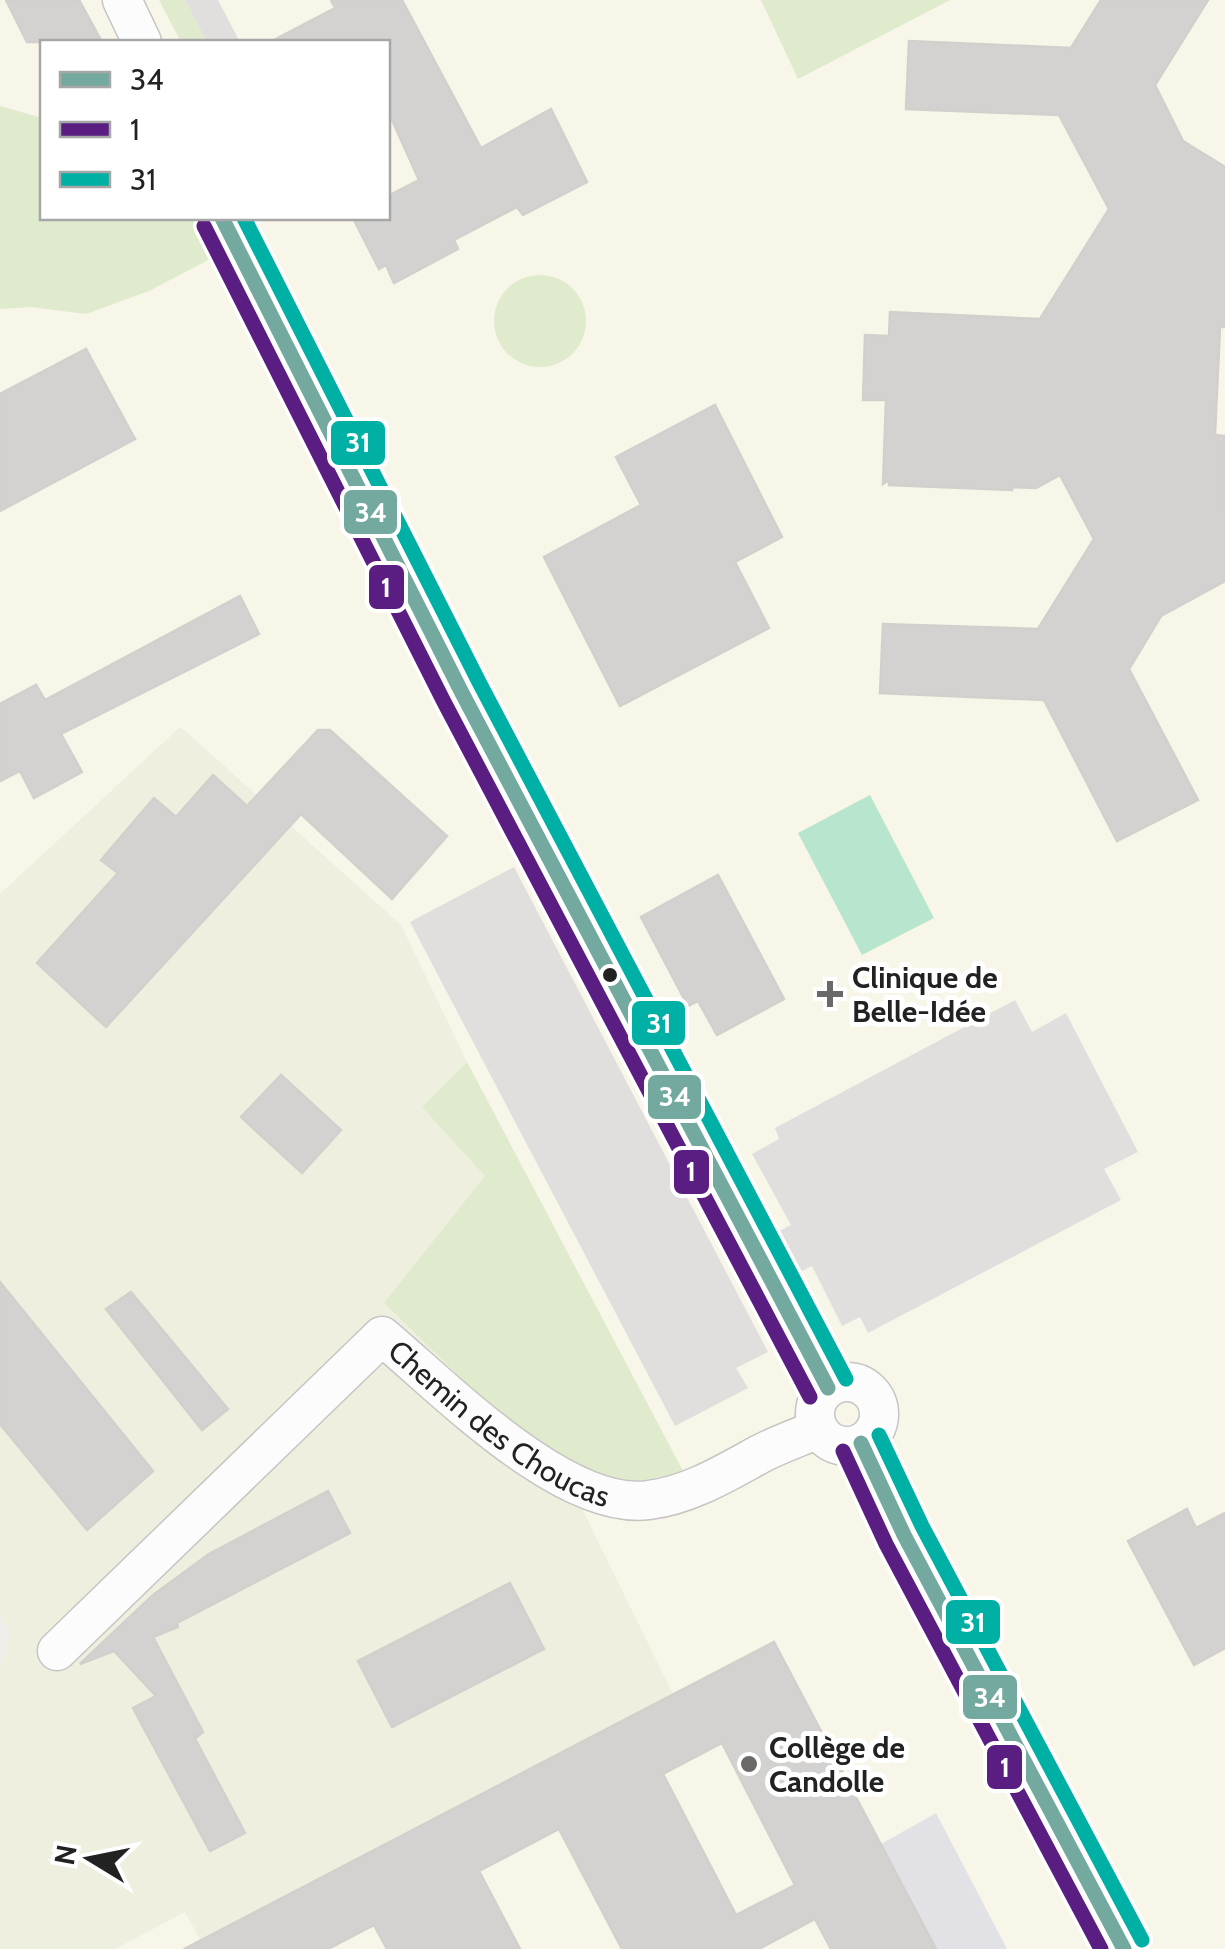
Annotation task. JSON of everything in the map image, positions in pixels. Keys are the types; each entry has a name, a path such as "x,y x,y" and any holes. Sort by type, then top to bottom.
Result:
{"street":[{"path":"122,0 141,40"},
{"path":"223,220 238,257 453,676 828,1388"},
{"name":"Chemin des Choucas","path":"58,1651 382,1336 506,1442 552,1472 595,1494 617,1500 648,1501 680,1492 818,1429"},
{"path":"855,1382 876,1401 878,1422 861,1443 852,1446 832,1442 818,1429 815,1411 821,1394 828,1388 836,1383 855,1382"},
{"path":"861,1443 898,1524 1124,1949"}],"shaded area":[{"name":"Clinique de Belle-Idée","path":"0,0 761,0 799,78 950,0 1225,0 1225,1949 114,1949 185,1912 201,1940 673,1695 556,1456 625,1482 682,1470 467,1062 401,925 181,727 0,894"},
{"path":"185,0 218,0 239,40 206,40"},
{"path":"514,867 768,1352 736,1368 748,1388 675,1426 410,922"},
{"path":"1015,1000 1032,1032 1066,1013 1138,1152 1104,1169 1121,1200 868,1333 860,1317 842,1326 812,1266 800,1272 779,1231 791,1225 752,1154 779,1139 775,1128"},
{"path":"936,1813 1007,1949 936,1949 881,1844"}],"green space":[{"path":"159,0 185,0 206,40 180,40"},
{"path":"761,0 950,0 798,79"},
{"path":"0,106 40,117 40,220 195,220 214,257 149,291 86,314 31,307 0,309"},
{"path":"540,275 558,278 573,288 583,303 583,339 573,354 558,364 540,367 522,364 507,354 497,339 494,321 497,303 507,288 522,278"},
{"path":"180,727 401,925 467,1062 422,1107 485,1176 556,1456 673,1694 201,1941 185,1912 115,1949 0,1949 0,1664 10,1630 0,1616 0,894"},
{"path":"870,795 934,918 862,955 798,833"},
{"path":"467,1062 683,1471 622,1481 592,1473 560,1457 495,1409 384,1303 485,1176 422,1107"}],"building":[{"path":"6,0 79,0 101,40 40,40 27,42"},
{"path":"331,0 402,0 481,148 551,109 587,182 523,215 517,207 454,240 458,249 394,283 386,265 379,269 354,220 390,220 390,195 419,180 390,115 390,40 274,40 335,8"},
{"path":"1101,0 1208,0 1155,85 1183,141 1225,167 1225,327 1220,327 1215,435 1224,436 1225,581 1161,616 1129,669 1198,800 1117,841 1044,700 880,693 883,624 1038,629 1094,539 1060,475 1036,488 1012,490 889,485 889,480 883,484 886,400 863,400 865,335 889,336 890,312 1040,319 1109,209 1059,115 906,109 909,41 1071,48"},
{"path":"86,349 135,439 0,511 0,394"},
{"path":"715,405 782,537 735,562 769,628 620,706 544,557 641,505 616,457"},
{"path":"240,596 259,634 61,734 82,772 34,798 20,771 0,781 0,704 36,685 45,700"},
{"path":"318,730 330,730 447,836 392,899 301,814 106,1027 37,963 118,873 101,860 154,798 176,817 213,775 247,806"},
{"path":"718,875 784,999 717,1035 698,1001 688,1006 641,917"},
{"path":"281,1075 341,1130 302,1173 241,1117"},
{"path":"0,1282 153,1471 87,1530 0,1424"},
{"path":"131,1292 228,1409 202,1430 106,1309"},
{"path":"328,1491 350,1533 153,1637 203,1732 196,1738 192,1733 245,1833 210,1851 133,1708 156,1696 114,1651 80,1664 153,1595 209,1554"},
{"path":"1187,1509 1196,1528 1225,1513 1225,1648 1194,1665 1128,1541"},
{"path":"510,1583 544,1649 392,1727 358,1661"},
{"path":"774,1642 936,1949 831,1949 815,1919 759,1949 622,1949 559,1829 479,1871 520,1949 387,1949 374,1925 328,1949 184,1949","holes":["722,1743 795,1885 736,1915 663,1774"]}],"transit line":[{"name":"34","path":"223,220 462,693 828,1388"},
{"name":"31","path":"245,220 480,684 846,1379"},
{"name":"1","path":"204,226 444,702 810,1397"},
{"name":"31","path":"879,1435 922,1526 1142,1940"},
{"name":"34","path":"861,1443 904,1535 1124,1949"},
{"name":"1","path":"843,1451 886,1544 1101,1949"}],"place":[{"name":"Clinique de Belle-Idée","path":"830,994"},
{"name":"Collège de Candolle","path":"749,1764"}]}
